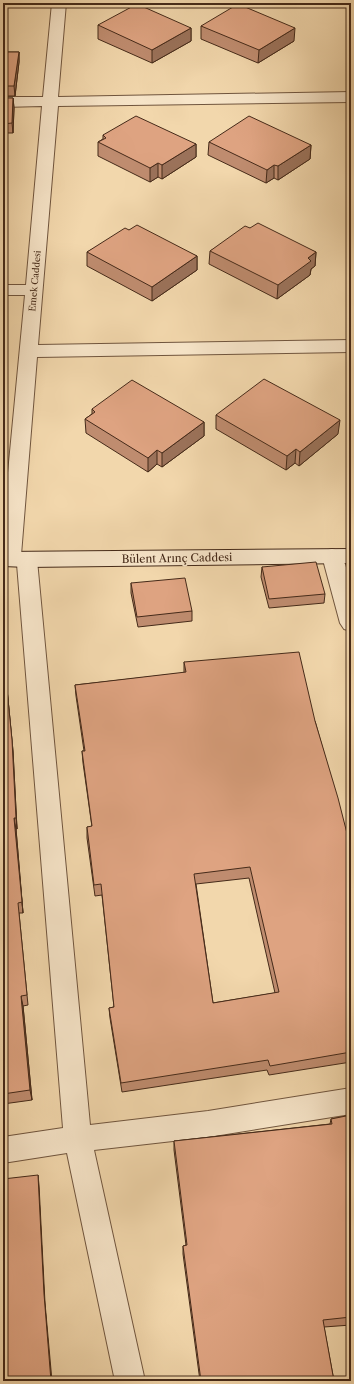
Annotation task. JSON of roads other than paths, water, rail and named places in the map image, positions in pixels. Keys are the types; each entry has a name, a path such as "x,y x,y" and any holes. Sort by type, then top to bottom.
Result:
{"street":[{"name":"Emek Caddesi","path":"59,3 28,350 13,559 78,1139 130,1381"},
{"path":"3,102 351,97"},
{"path":"3,290 34,290"},
{"path":"28,350 351,346"},
{"path":"342,556 351,623"},
{"name":"Bülent Arınç Caddesi","path":"13,559 342,556"},
{"path":"3,1150 78,1139 208,1124 351,1101"}]}
